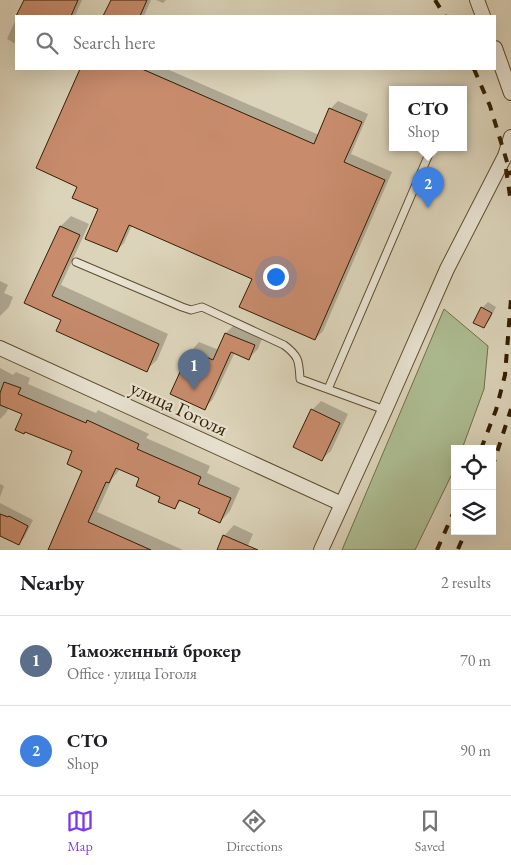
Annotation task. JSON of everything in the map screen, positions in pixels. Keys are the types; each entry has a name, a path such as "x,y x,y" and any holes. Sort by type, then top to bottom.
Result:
{"street":[{"path":"477,0 483,15"},
{"path":"496,51 511,93"},
{"path":"321,550 447,269 506,156 511,137"},
{"name":"улица Гоголя","path":"0,348 342,504"}],"lane":[{"path":"328,389 430,151"},
{"path":"76,262 182,307 191,310 202,307 284,345 294,353 299,365 300,379 385,410"}],"green space":[{"path":"444,309 488,346 484,389 463,445 451,445 451,475 415,550 342,550"}],"building":[{"path":"24,0 78,0 71,15 16,15"},
{"path":"111,0 147,0 140,15 104,15"},
{"path":"80,70 144,70 314,144 329,108 362,122 344,162 385,180 315,340 239,307 252,279 129,225 117,252 85,239 98,209 72,198 77,187 36,168"},
{"path":"60,226 80,235 52,296 159,344 147,372 56,331 61,320 24,303"},
{"path":"481,307 492,313 484,328 473,323"},
{"path":"225,333 255,345 249,360 231,352 205,410 170,394 190,350 213,360"},
{"path":"4,382 21,388 18,394 86,423 87,420 139,444 137,449 201,477 198,484 231,498 220,523 198,513 200,509 179,500 175,509 158,502 160,497 136,486 139,478 116,468 109,483 106,482 88,522 151,550 48,550 82,471 67,464 72,451 25,432 24,434 15,430 22,414 0,405 0,393"},
{"path":"311,409 340,423 322,461 293,447"},
{"path":"0,514 9,516 28,526 19,545 0,536"},
{"path":"223,535 258,550 217,550"}],"railway":[{"path":"435,0 444,15"},
{"path":"474,70 490,106 511,175"},
{"path":"506,169 511,203"},
{"path":"483,445 496,410 505,375 511,299"},
{"path":"496,456 511,409"},
{"path":"437,550 451,518"},
{"path":"458,549 464,535"}],"place":[{"name":"СТО","path":"428,208"},
{"name":"Таможенный брокер","path":"194,390"}]}
